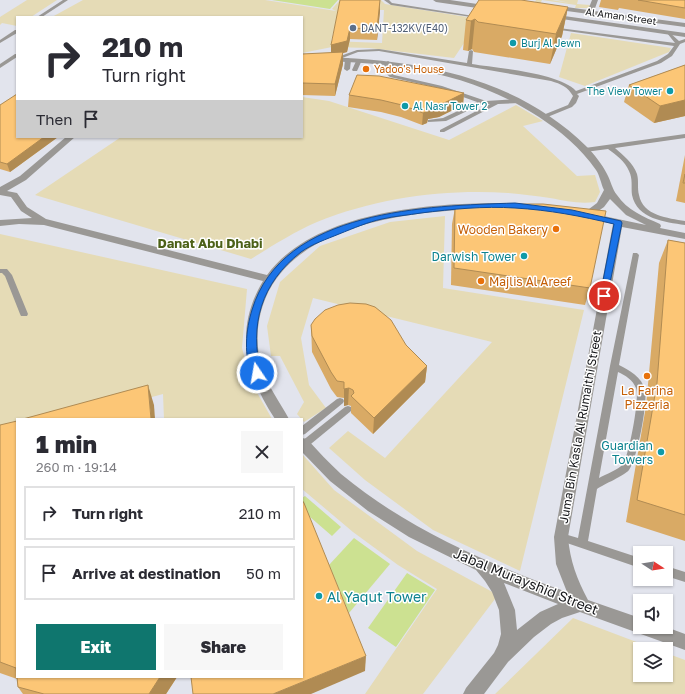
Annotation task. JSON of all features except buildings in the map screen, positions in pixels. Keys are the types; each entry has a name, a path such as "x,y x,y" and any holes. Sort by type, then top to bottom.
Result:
{"street":[{"path":"436,0 497,6 472,0"},
{"path":"595,0 590,12 685,26"},
{"name":"Al Aman Street","path":"590,12 543,8 685,35"},
{"name":"Al Aman Street","path":"546,16 662,30 685,31"},
{"path":"303,60 358,60 388,63 427,70 467,80 520,101 545,116 585,150 602,173 609,190 622,207 637,217 681,236"},
{"path":"0,191 33,170 70,138"},
{"path":"609,190 600,206 582,214 681,236"},
{"path":"0,191 14,195 27,212 44,222"},
{"path":"281,418 263,390 253,357 251,341 255,311 265,287 284,262 299,250 318,240 345,228 377,218 402,213 470,206 492,209 527,206"},
{"path":"0,223 25,221 44,222 270,279"},
{"name":"Juma Bin Kasla Al Rumaithi Street","path":"582,604 572,588 565,571 561,553 561,537 618,223"},
{"name":"Jabal Murayshid Street","path":"303,441 337,478 359,496 389,517 422,537 480,565 633,623"},
{"path":"480,565 497,584 504,596 508,609 509,634 501,657"},
{"path":"472,694 501,657 538,622 563,609 582,604"},
{"path":"663,634 685,642"}],"lane":[{"path":"41,16 66,0"},
{"path":"386,0 391,4 483,18"},
{"path":"545,27 678,44"},
{"path":"0,42 16,32"},
{"path":"669,33 678,44"},
{"path":"574,93 652,66 670,55 678,44 685,40"},
{"path":"335,59 357,50 374,49 549,78 564,84 574,93 575,100 570,106 545,116"},
{"path":"468,64 471,51"},
{"path":"0,66 16,56"},
{"path":"347,69 348,60"},
{"path":"354,70 358,60"},
{"path":"388,63 386,71 392,76 440,87 481,102 495,104 520,101"},
{"path":"430,121 444,120 481,102"},
{"path":"442,131 495,104"},
{"path":"585,150 685,136"},
{"path":"610,147 628,163 633,173 636,198 643,209 657,217 685,223"},
{"path":"470,206 481,214"},
{"path":"582,544 635,254"},
{"path":"0,271 7,273 24,314"},
{"path":"592,486 625,468 629,464 633,454 641,390 631,375 614,366"},
{"path":"303,439 340,401"},
{"path":"303,439 348,409"},
{"path":"561,537 633,561"},
{"path":"673,574 685,578"}],"green space":[{"path":"272,0 338,0 330,9"},
{"path":"305,496 341,527 332,536 303,511 303,497"},
{"path":"354,538 390,564 349,613 329,565"},
{"path":"407,573 435,590 396,647 368,628"}],"sand":[{"path":"27,0 57,0 33,16 16,16 16,26 2,23 0,25 0,17"},
{"path":"83,0 265,0 336,11 332,9 340,0 381,0 385,4 480,19 454,58 369,48 332,47 303,53 303,16 54,16","holes":["339,9 384,10 382,43 331,41"]},
{"path":"536,0 542,0 540,4 535,2"},
{"path":"542,0 570,3 556,0 578,0 577,4 590,5 589,8 575,8 576,5"},
{"path":"571,33 671,48 669,52 585,86 559,77"},
{"path":"303,97 329,101 449,140 516,105 543,121 523,126 577,176 595,175 600,192 595,202 589,203 518,194 484,192 435,194 387,201 317,222 275,244 251,259 35,195 120,138 303,138"},
{"path":"445,216 443,288 584,310 520,571 433,530 365,480 329,448 348,431 385,458 492,342 313,298 301,338 309,385 326,408 304,422 303,418 300,418 297,414 304,402 280,356 271,356 267,326 280,282 320,246 390,222"},
{"path":"0,234 247,289 242,348 251,382 271,418 164,418 163,394 76,418 16,418 16,434 0,439"},
{"path":"303,455 334,490 417,551 498,595 423,694 365,694 437,589 398,565 353,532 303,490"},
{"path":"573,618 636,642 633,642 633,682 673,682 673,656 685,660 685,694 495,694"}],"place":[{"name":"DANT-132KV(E40)","path":"353,28"},
{"name":"Burj Al Jewn","path":"513,43"},
{"name":"Yadoo's House","path":"366,69"},
{"name":"The View Tower","path":"670,91"},
{"name":"Al Nasr Tower 2","path":"405,106"},
{"name":"Wooden Bakery","path":"556,229"},
{"name":"Darwish Tower","path":"524,256"},
{"name":"Majlis Al Areef","path":"481,281"},
{"name":"La Farina Pizzeria","path":"647,376"},
{"name":"Guardian Towers","path":"661,452"},
{"name":"Al Yaqut Tower","path":"319,596"}],"district":[{"name":"Danat Abu Dhabi","path":"210,243"}],"route":[{"path":"257,373 251,341 252,326 260,297 276,271 284,262 299,250 318,240 359,223 383,216 448,207 492,205 553,209 618,223 604,296"}]}
